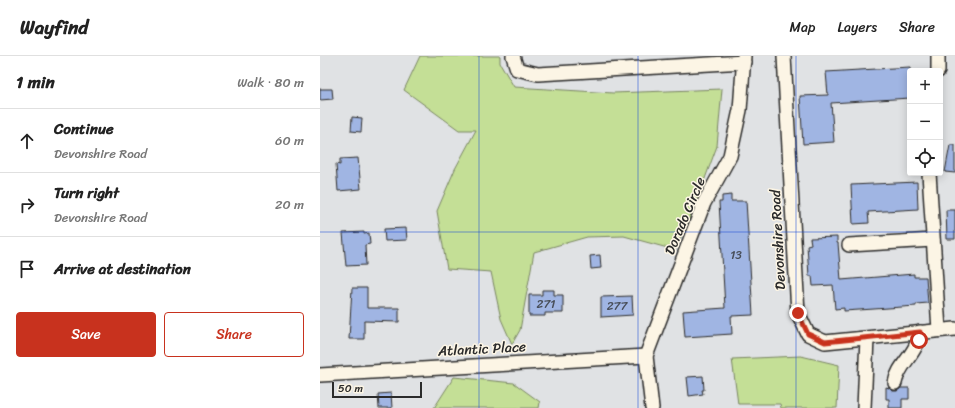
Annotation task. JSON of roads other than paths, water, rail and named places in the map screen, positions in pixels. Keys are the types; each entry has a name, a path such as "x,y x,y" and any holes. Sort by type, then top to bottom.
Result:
{"street":[{"name":"Dorado Circle","path":"513,56 517,68 538,74 688,61 744,59 740,110 730,156 704,203 646,356"},
{"name":"Devonshire Road","path":"784,56 798,313 808,334 825,342 955,329"},
{"path":"938,56 938,68"},
{"path":"929,176 939,330"},
{"path":"849,245 933,240"},
{"path":"895,384 902,367 917,346 920,332"},
{"path":"864,408 867,338"},
{"path":"646,356 652,408"},
{"name":"Atlantic Place","path":"320,375 646,356"}]}
